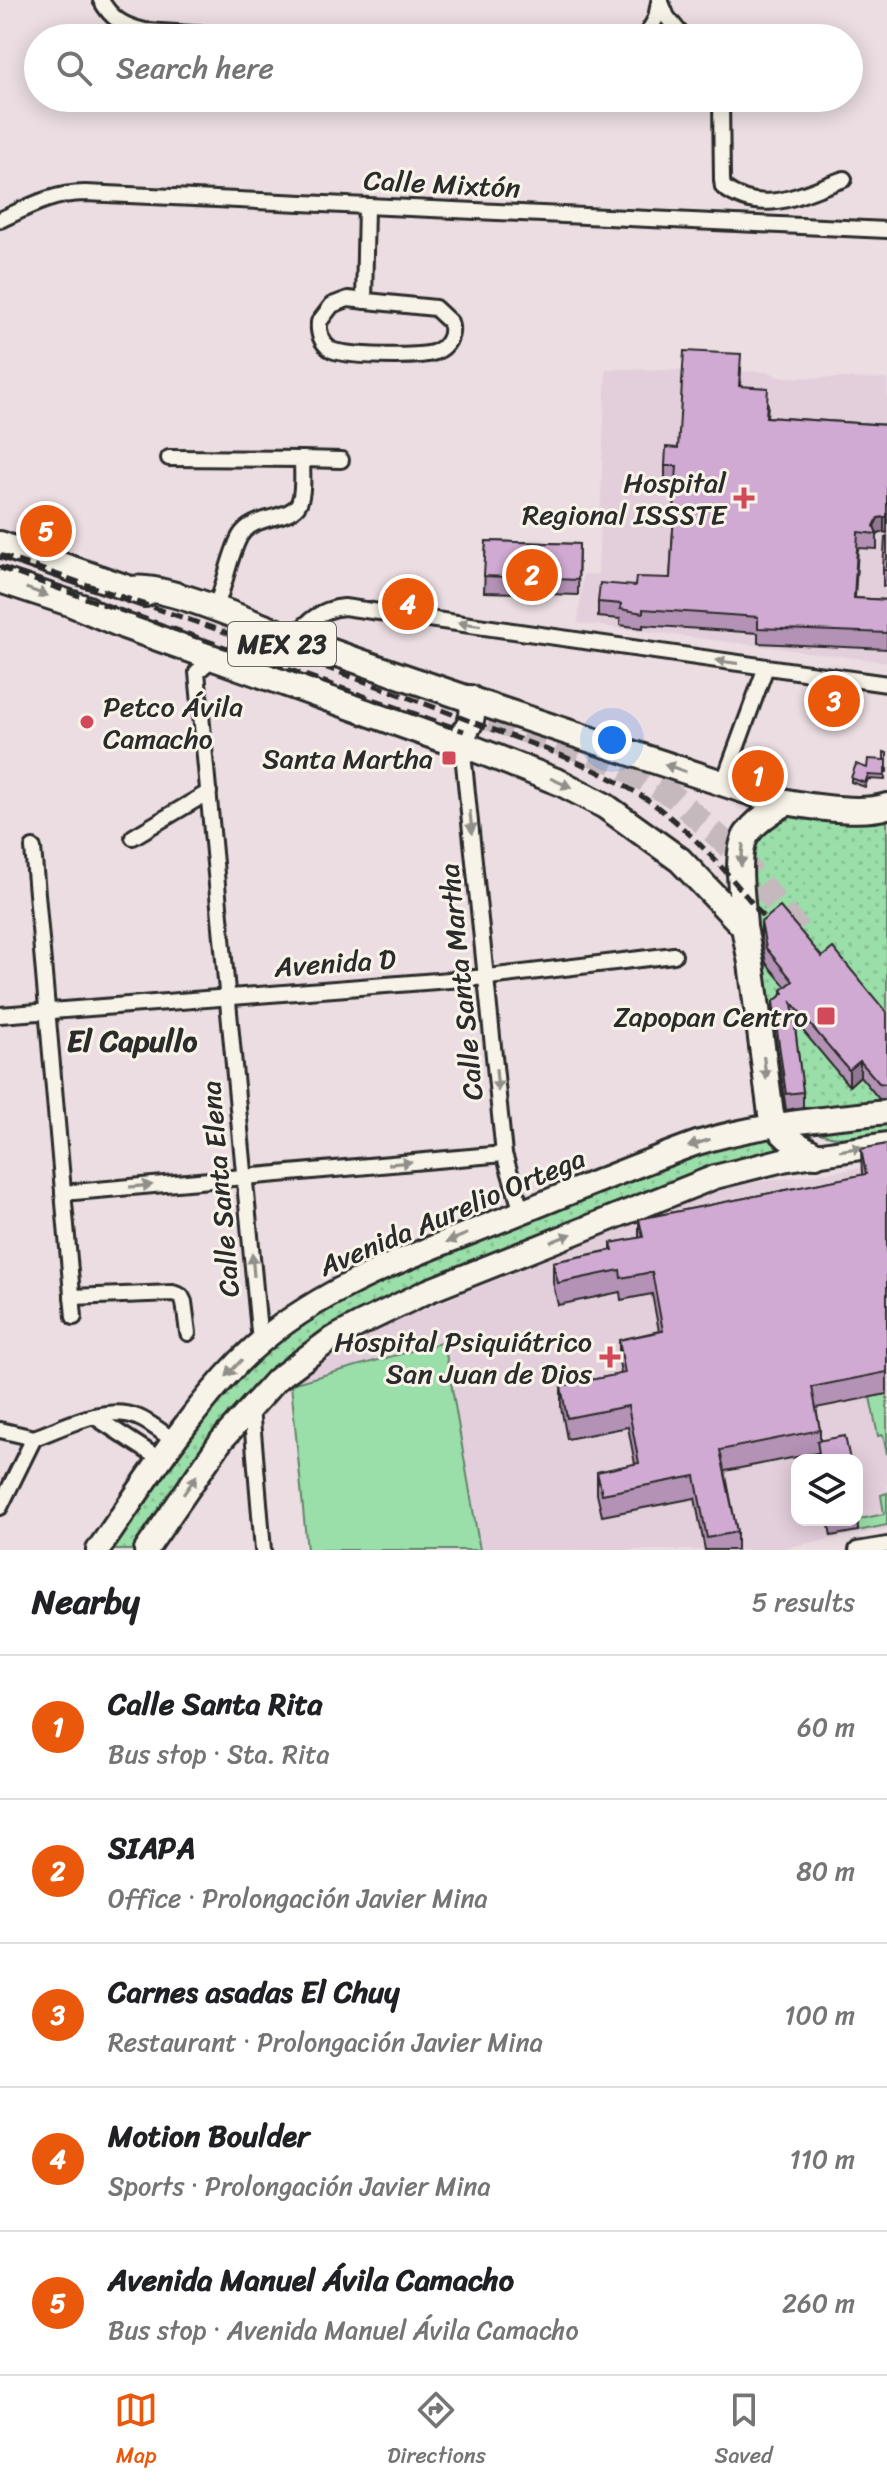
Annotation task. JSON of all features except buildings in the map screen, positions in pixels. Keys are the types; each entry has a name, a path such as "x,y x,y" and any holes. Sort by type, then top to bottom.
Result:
{"main road":[{"name":"MEX 23","path":"0,544 433,698"},
{"name":"MEX 23","path":"0,580 133,622 424,723"},
{"path":"132,589 148,588 215,608 293,638 786,803 862,810 887,806"},
{"path":"74,605 124,626 561,783 605,806 680,860 744,927"},
{"path":"456,743 469,726 473,711 470,698"},
{"path":"786,803 765,815 745,836 741,849 744,927 771,1114 775,1124 789,1139 816,1155"},
{"name":"Avenida Aurelio Ortega","path":"98,1550 168,1449 213,1392 260,1342 304,1311 387,1266 697,1143 775,1124 887,1112"},
{"path":"146,1550 221,1441 276,1380 330,1340 396,1305 715,1177 783,1160 887,1144"}],"street":[{"path":"101,0 114,19 123,24"},
{"path":"653,24 660,0"},
{"path":"660,0 673,24"},
{"path":"721,112 722,180 723,187 730,192 760,204 780,202 844,179"},
{"name":"Calle Mixtón","path":"0,220 47,198 67,193 887,230"},
{"path":"364,301 366,207"},
{"path":"348,299 364,301 435,308 450,322 451,335 444,346 427,355 346,355 327,347 318,329 327,310 348,299"},
{"path":"169,458 341,460"},
{"path":"215,608 239,538 247,527 293,510 300,501 302,459"},
{"path":"293,638 315,616 344,607 887,684"},
{"name":"Calle Santa Elena","path":"214,657 197,672 260,1342"},
{"path":"723,784 766,667"},
{"name":"Calle Santa Martha","path":"456,743 488,977 504,1154 522,1212"},
{"path":"133,837 209,792"},
{"path":"33,848 74,1317"},
{"name":"Avenida D","path":"0,1015 488,977 674,955"},
{"path":"63,1193 504,1154"},
{"path":"72,1297 173,1293 181,1296 184,1302 188,1333"},
{"path":"251,1408 263,1550"},
{"path":"0,1430 34,1438 95,1417 120,1413 139,1417 168,1449"},
{"path":"95,1417 168,1449"},
{"path":"0,1507 34,1438"},
{"path":"857,1550 887,1545"}],"shaded area":[{"name":"Hospital Regional ISSSTE","path":"606,369 770,372 777,377 887,379 887,662 578,623 583,574 598,575"},
{"name":"Hospital Psiquiátrico San Juan de Dios","path":"887,1164 887,1529 772,1550 307,1550 291,1384 374,1330 684,1203 738,1185"}],"green space":[{"path":"887,812 887,1105 779,1118 757,967 751,861 754,842 778,819 811,813"},
{"path":"887,1117 887,1134 837,1137 807,1128"},
{"path":"765,1127 787,1149 318,1342 140,1550 105,1550 256,1352 382,1273"},
{"path":"444,1342 480,1550 307,1550 291,1384"},
{"path":"887,1394 887,1454 883,1435 878,1436 870,1397"},
{"path":"887,1493 887,1525 858,1531 857,1526 863,1526 863,1518 884,1514 881,1495"}],"tunnel":[{"path":"490,719 611,761 673,796 730,847 801,933"}],"railway":[{"path":"0,555 396,693 557,754 608,777 656,806 691,835 780,938"},
{"path":"0,568 464,731"}],"place":[{"name":"Hospital Regional ISSSTE","path":"744,498"},
{"name":"Avenida Manuel Ávila Camacho","path":"46,531"},
{"name":"SIAPA","path":"532,575"},
{"name":"Motion Boulder","path":"408,604"},
{"name":"Carnes asadas El Chuy","path":"834,701"},
{"name":"Petco Ávila Camacho","path":"87,722"},
{"name":"Santa Martha","path":"449,758"},
{"name":"Calle Santa Rita","path":"758,776"},
{"name":"Zapopan Centro","path":"826,1016"},
{"name":"Hospital Psiquiátrico San Juan de Dios","path":"610,1357"}],"district":[{"name":"El Capullo","path":"132,1041"}]}
